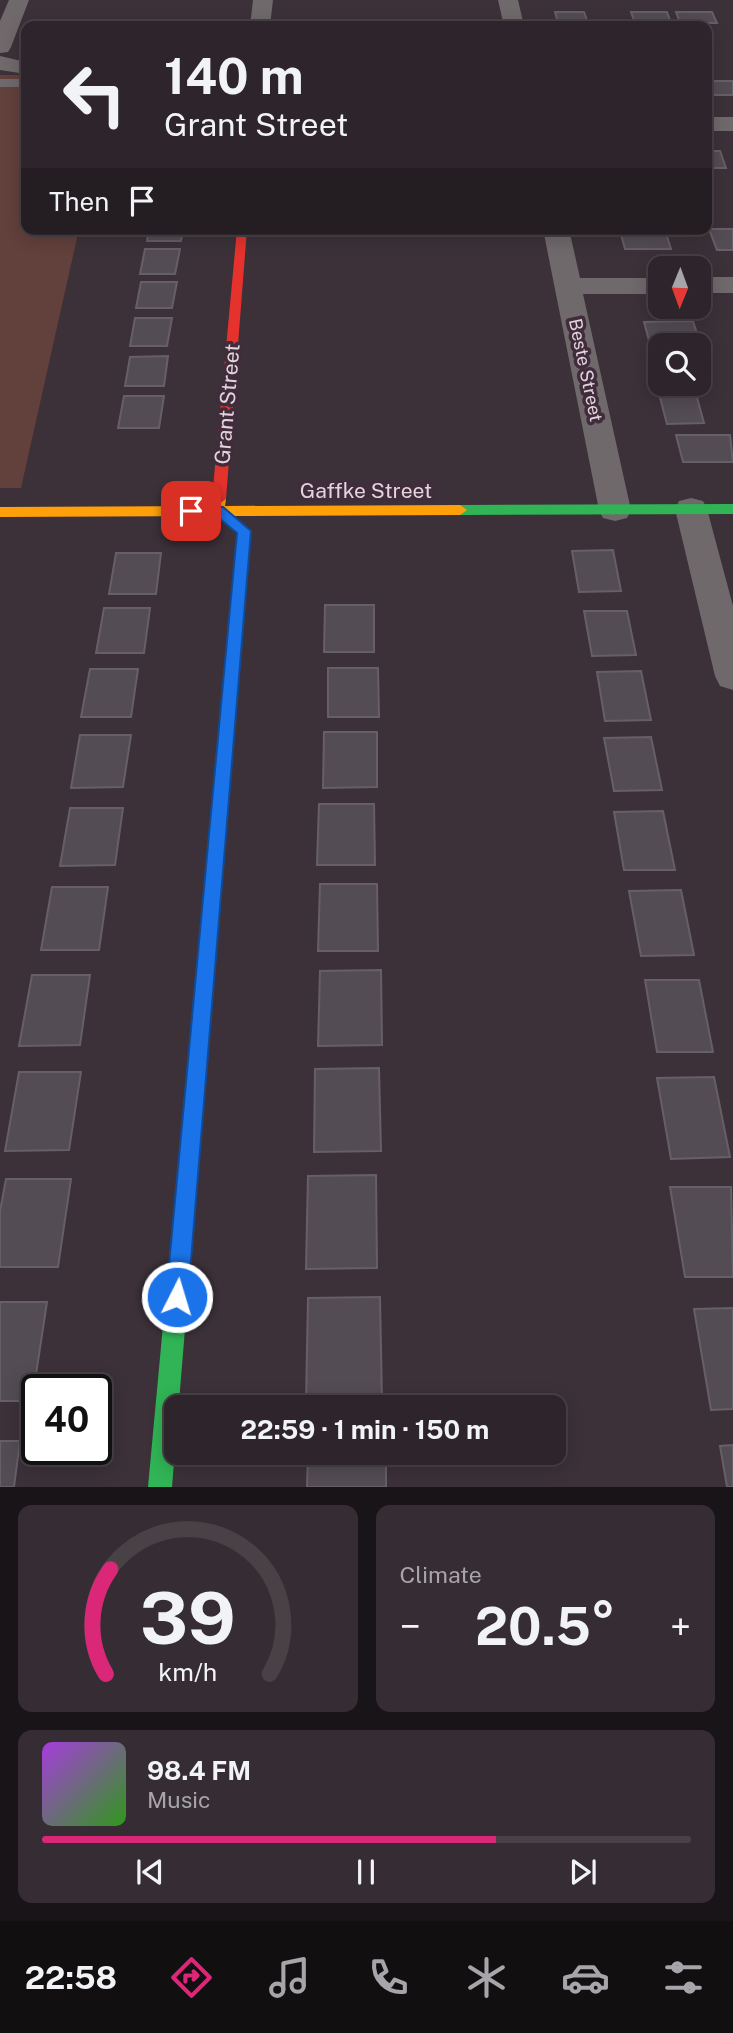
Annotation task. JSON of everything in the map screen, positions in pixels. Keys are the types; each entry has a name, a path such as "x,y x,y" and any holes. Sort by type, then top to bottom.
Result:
{"street":[{"path":"6,65 19,0"},
{"path":"261,21 263,0"},
{"path":"508,0 513,21"},
{"path":"712,124 733,124"},
{"name":"Grant Street","path":"218,511 241,235"},
{"name":"Beste Street","path":"557,235 615,510"},
{"path":"711,285 733,285"},
{"path":"568,286 648,286"},
{"path":"691,509 733,676"},
{"name":"Gaffke Street","path":"0,512 733,509"},
{"path":"160,1487 244,531 218,511"}],"lane":[{"path":"6,65 21,78"}],"shaded area":[{"path":"0,75 21,75 21,235 78,235 21,488 0,488"}],"building":[{"path":"555,12 584,12 587,21 558,21"},
{"path":"631,12 667,12 670,21 634,21"},
{"path":"676,12 712,12 717,23 712,21 679,21"},
{"path":"712,81 733,81 733,95 712,95"},
{"path":"712,151 720,151 726,168 712,168"},
{"path":"712,229 733,229 733,250 717,250"},
{"path":"148,235 182,235 181,241 147,241"},
{"path":"621,235 667,235 671,249 625,249"},
{"path":"145,249 180,249 175,274 140,274"},
{"path":"141,282 177,282 172,308 136,308"},
{"path":"135,318 172,318 167,346 130,346"},
{"path":"693,321 697,333 648,333 648,337 644,322"},
{"path":"168,356 164,386 125,386 130,357"},
{"path":"124,396 164,396 159,428 118,428"},
{"path":"660,396 697,396 704,423 667,424"},
{"path":"676,435 730,435 733,462 683,462"},
{"path":"613,550 621,591 579,592 572,551"},
{"path":"116,553 161,553 156,594 109,594"},
{"path":"325,605 374,605 374,652 324,652"},
{"path":"104,608 150,608 144,653 96,653"},
{"path":"584,611 627,611 636,655 592,656"},
{"path":"328,668 378,668 379,717 328,717"},
{"path":"90,669 138,669 131,717 81,717"},
{"path":"641,671 651,720 605,721 597,672"},
{"path":"324,732 377,732 377,787 323,788"},
{"path":"80,735 131,735 123,787 71,788"},
{"path":"651,737 662,790 614,791 604,738"},
{"path":"319,804 374,804 375,865 317,865"},
{"path":"70,808 123,808 115,865 60,866"},
{"path":"663,811 675,870 624,870 614,812"},
{"path":"320,884 377,884 378,951 318,951"},
{"path":"52,887 108,887 99,950 41,950"},
{"path":"681,890 694,955 641,956 629,891"},
{"path":"381,970 382,1045 318,1046 320,971"},
{"path":"32,975 90,975 80,1045 19,1046"},
{"path":"645,980 699,980 713,1052 657,1052"},
{"path":"379,1068 381,1151 314,1152 315,1069"},
{"path":"19,1072 81,1072 69,1150 5,1151"},
{"path":"714,1077 730,1157 671,1159 657,1078"},
{"path":"376,1175 377,1268 306,1269 308,1176"},
{"path":"6,1179 71,1179 58,1267 0,1267 0,1211"},
{"path":"670,1187 731,1187 733,1277 685,1277"},
{"path":"380,1297 382,1395 306,1395 308,1298"},
{"path":"0,1302 47,1302 36,1374 21,1374 21,1401 0,1401"},
{"path":"733,1308 733,1409 711,1410 694,1309"},
{"path":"0,1441 20,1441 14,1487 0,1487"},
{"path":"733,1445 733,1487 727,1487 720,1446"},
{"path":"308,1465 386,1465 386,1487 307,1487"}],"traffic: fast":[{"path":"460,510 733,509"},
{"path":"160,1487 194,1099"}],"traffic: slow":[{"path":"219,499 218,511 244,531 222,782"},
{"path":"0,512 460,510"}],"traffic: jam":[{"path":"219,499 241,235"},
{"path":"194,1099 222,782"}],"route":[{"path":"177,1297 244,531 218,511 191,511"}]}
